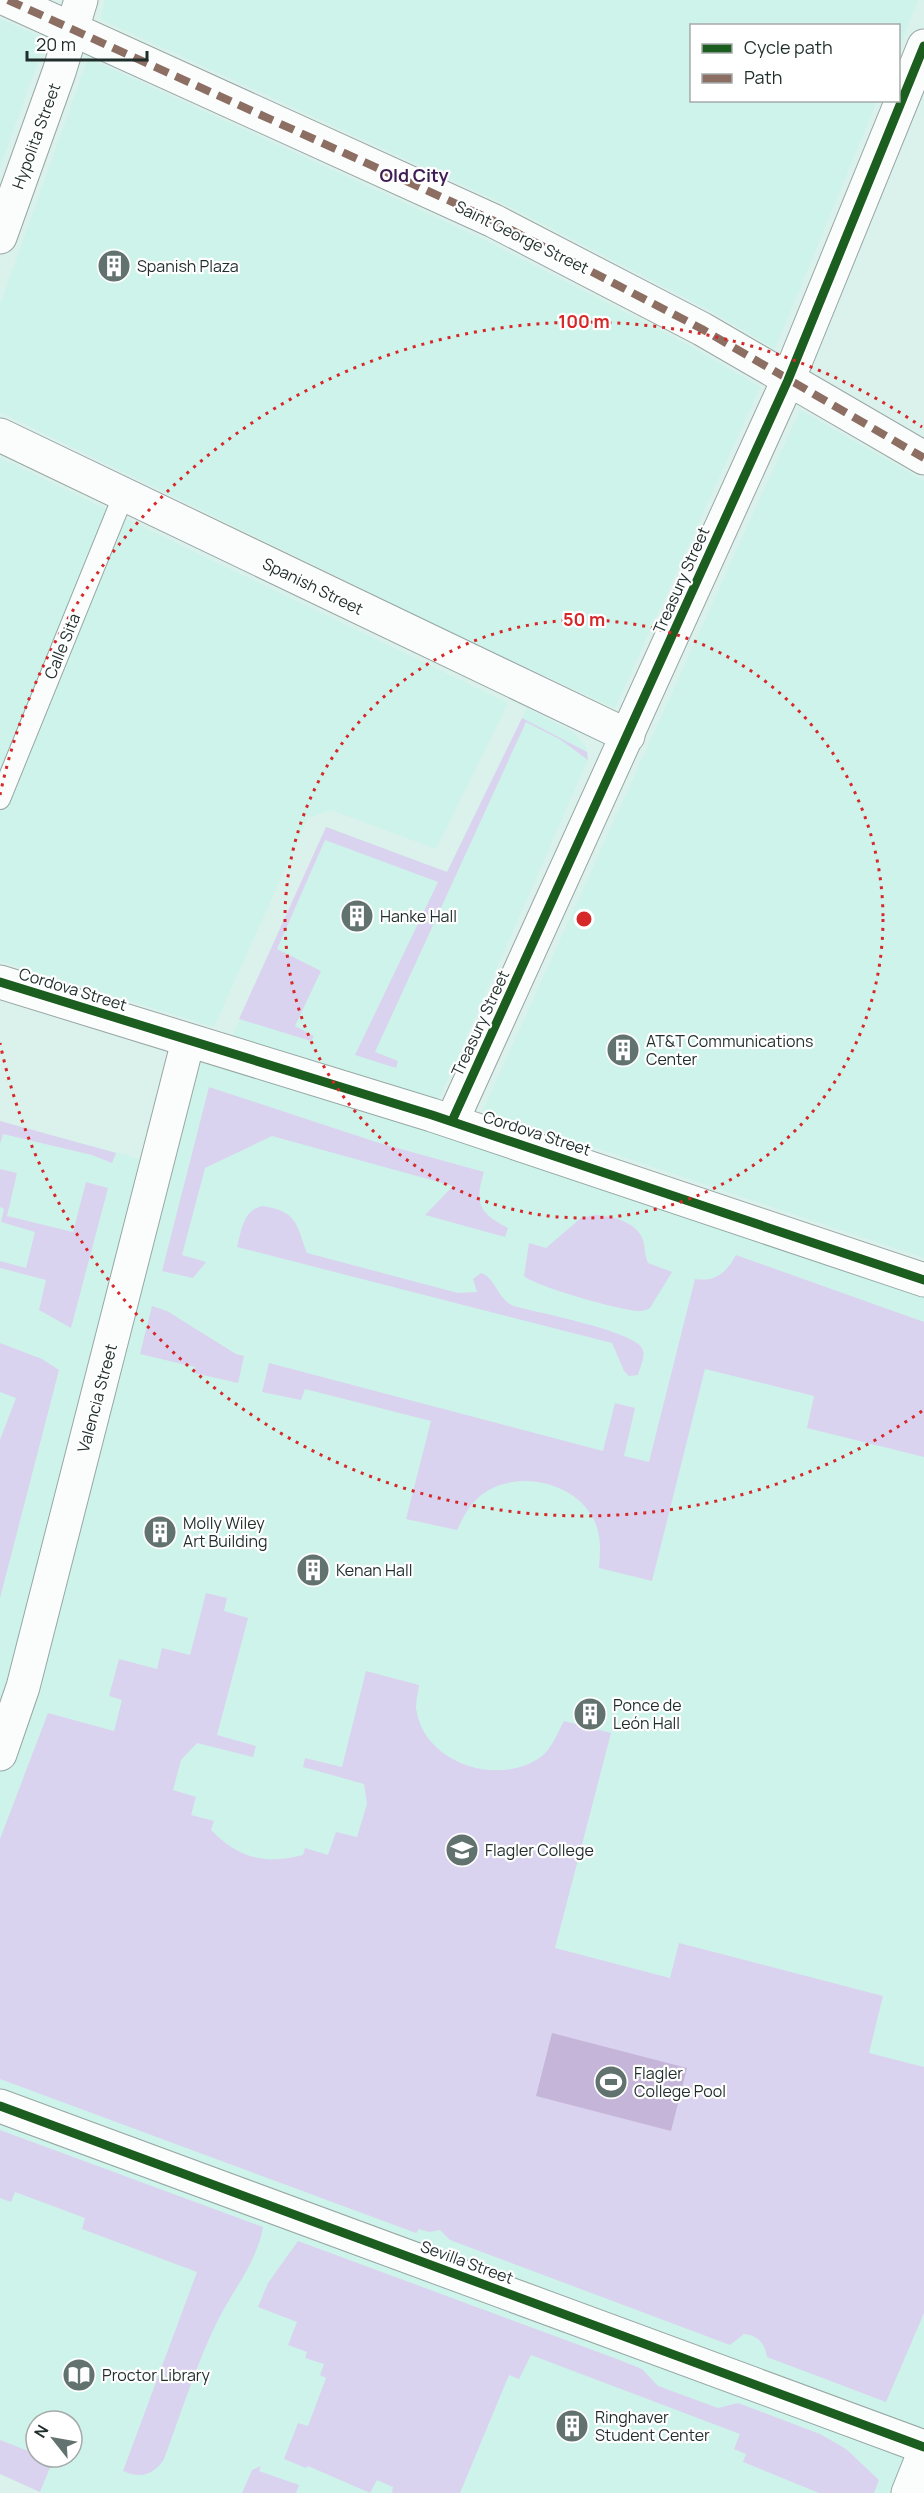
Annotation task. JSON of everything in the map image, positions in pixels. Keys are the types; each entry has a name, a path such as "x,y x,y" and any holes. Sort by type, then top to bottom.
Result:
{"street":[{"name":"Saint George Street","path":"8,0 77,15 494,221 702,329 924,458"},
{"name":"Hypolita Street","path":"0,237 77,15"},
{"name":"Treasury Street","path":"452,1121 788,380 924,46"},
{"name":"Spanish Street","path":"0,435 628,736"},
{"name":"Cordova Street","path":"0,982 452,1121 924,1280"},
{"name":"Valencia Street","path":"0,1754 23,1687 188,1041"},
{"name":"Sevilla Street","path":"0,2106 924,2447"},
{"path":"908,2493 924,2453"}],"lane":[{"name":"Calle Sita","path":"0,799 124,494"}],"shaded area":[{"path":"105,0 918,0 900,46 900,24 690,24 690,102 877,102 775,349 711,311 502,203 100,19"},
{"path":"0,19 46,39 0,168"},
{"path":"88,58 485,240 692,347 760,387 615,708 486,649 0,412 0,305"},
{"path":"800,410 924,481 924,1258 483,1110"},
{"path":"0,458 508,703 436,849 331,810 308,818 214,1027 0,961"},
{"name":"Flagler College","path":"527,708 574,733 586,747 588,760 432,1115 924,1280 924,2453 908,2493 43,2493 0,2474 0,1121 158,1164 188,1041 225,1052 326,827 447,872"},
{"path":"522,718 587,752 588,760 561,740 526,722 375,1052 398,1061 396,1068 355,1055 438,882 325,840 277,949 321,971 295,1026 314,1036 311,1041 239,1019 326,827 447,872"},
{"path":"209,1087 379,1143 484,1172 479,1192 481,1206 498,1223 508,1228 505,1237 425,1215 453,1186 272,1136 205,1168 182,1255 206,1262 193,1278 162,1271"},
{"path":"0,1121 116,1153 112,1163 92,1155 3,1134 0,1144"},
{"path":"0,1169 17,1173 7,1216 73,1232 86,1182 108,1188 71,1328 39,1310 46,1280 0,1268 0,1261 26,1268 35,1232 1,1222 4,1209 0,1207"},
{"path":"263,1206 283,1212 294,1221 307,1253 458,1293 477,1292 473,1279 481,1273 490,1279 503,1298 513,1306 621,1335 642,1348 643,1358 638,1375 629,1376 624,1371 612,1343 237,1247 247,1216 256,1208"},
{"path":"594,1215 617,1219 631,1225 641,1236 648,1263 672,1272 649,1308 641,1311 600,1303 544,1286 524,1276 529,1243 546,1248 581,1218"},
{"path":"736,1255 924,1322 924,1457 807,1428 814,1396 705,1369 652,1581 599,1568 599,1536 591,1514 580,1501 548,1484 530,1481 512,1482 495,1487 473,1503 457,1530 406,1519 431,1421 305,1389 301,1400 262,1392 269,1363 603,1451 615,1403 635,1408 624,1456 649,1462 695,1279 709,1279 720,1275"},
{"path":"152,1306 167,1311 236,1354 244,1356 238,1383 194,1373 195,1367 140,1354"},
{"path":"0,1343 42,1359 59,1370 0,1598 0,1440 16,1398 0,1392"},
{"path":"206,1593 227,1598 224,1611 248,1618 217,1735 256,1746 253,1757 197,1743 181,1760 173,1790 196,1797 191,1815 214,1821 211,1830 231,1847 253,1857 264,1859 303,1855 305,1848 328,1855 336,1832 357,1837 367,1804 364,1784 303,1767 305,1758 342,1767 366,1671 419,1685 416,1708 422,1727 433,1744 448,1756 466,1765 486,1770 506,1770 525,1765 546,1753 564,1721 611,1733 555,1948 670,1978 679,1943 883,1996 869,2053 924,2067 924,2313 886,2402 767,2357 763,2344 753,2336 744,2334 730,2345 450,2240 440,2230 429,2232 419,2229 416,2233 0,2079 0,1839 48,1713 114,1731 122,1700 109,1696 119,1659 157,1669 162,1648 190,1655"},
{"name":"Flagler College Pool","path":"552,2033 687,2068 671,2131 536,2096"},
{"path":"0,2130 263,2227 256,2252 217,2322 202,2355 164,2459 151,2472 135,2475 123,2471 197,2272 82,2229 85,2218 15,2192 11,2202 0,2198"},
{"path":"298,2241 642,2369 658,2386 718,2408 738,2403 820,2434 846,2449 879,2480 874,2493 819,2493 743,2462 746,2454 734,2449 740,2434 531,2355 519,2379 509,2375 460,2493 392,2493 393,2487 377,2480 370,2493 308,2466 306,2468 284,2459 298,2423 308,2426 326,2378 320,2375 324,2364 305,2358 307,2352 288,2345 297,2322 258,2307 268,2283"},
{"path":"0,2440 24,2449 24,2469 49,2469 40,2492 0,2474"},
{"path":"261,2466 259,2471 299,2485 296,2493 242,2493 252,2470"}],"marked path":[{"path":"8,0 494,221 702,329 924,458"}],"cycle path":[{"path":"452,1121 788,380 924,46"},
{"path":"0,982 432,1115 924,1280"},
{"path":"0,2106 924,2447"}],"place":[{"name":"Spanish Plaza","path":"114,266"},
{"name":"Hanke Hall","path":"357,916"},
{"name":"AT&T Communications Center","path":"623,1050"},
{"name":"Molly Wiley Art Building","path":"160,1532"},
{"name":"Kenan Hall","path":"313,1570"},
{"name":"Ponce de León Hall","path":"590,1714"},
{"name":"Flagler College","path":"462,1850"},
{"name":"Flagler College Pool","path":"611,2082"},
{"name":"Proctor Library","path":"79,2375"},
{"name":"Ringhaver Student Center","path":"572,2426"}],"district":[{"name":"Old City","path":"414,175"}]}
